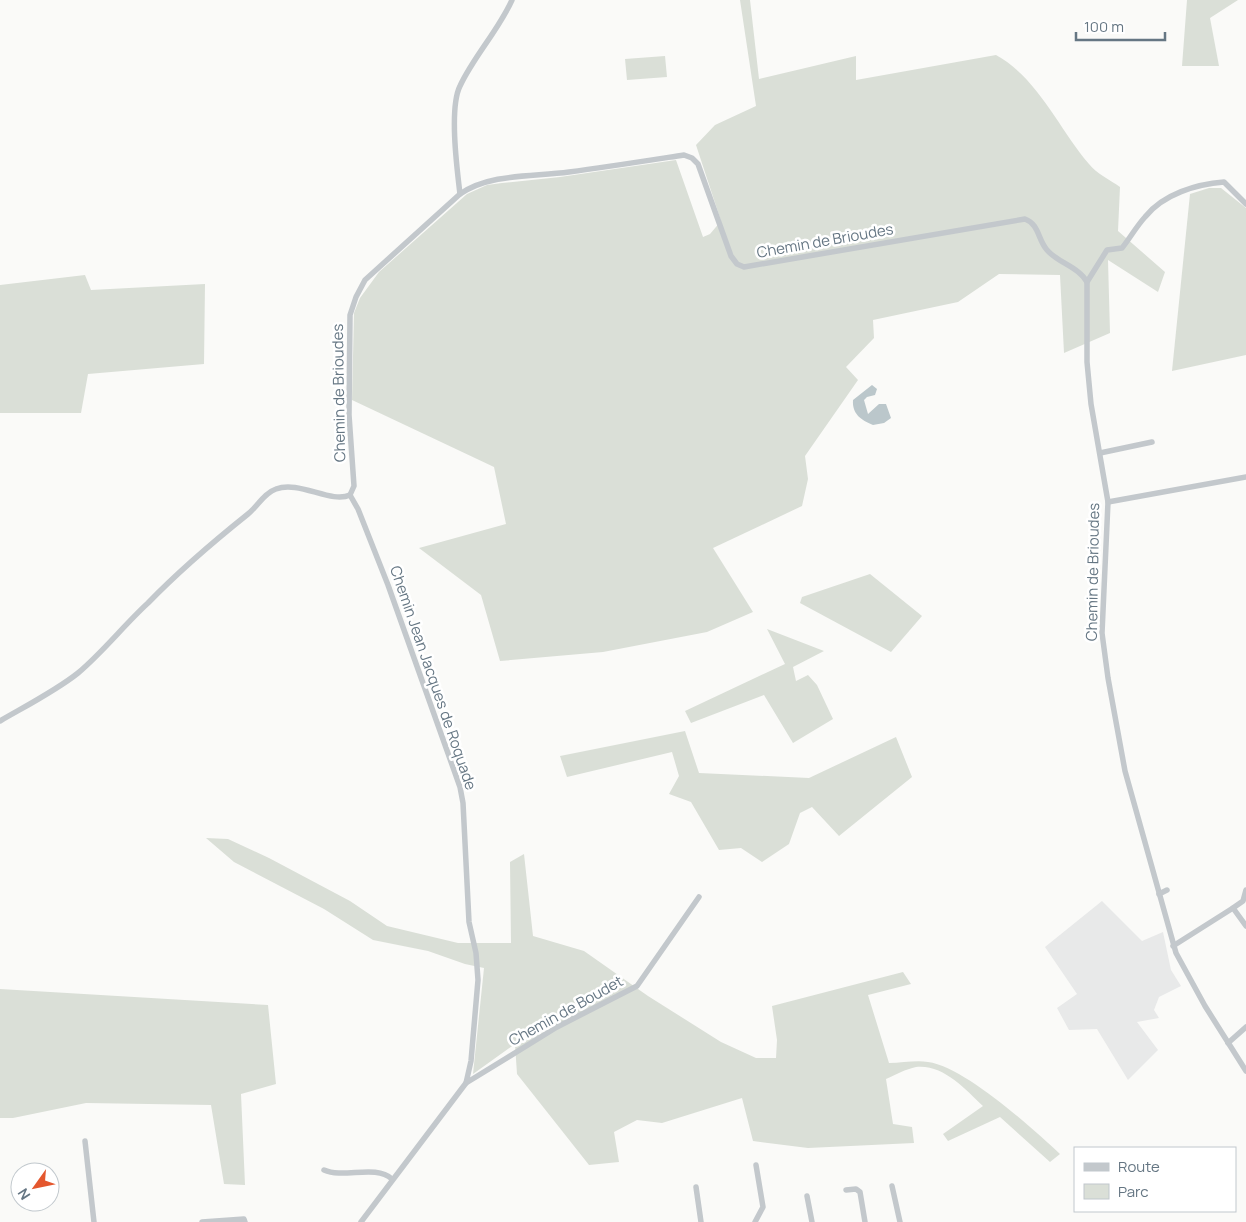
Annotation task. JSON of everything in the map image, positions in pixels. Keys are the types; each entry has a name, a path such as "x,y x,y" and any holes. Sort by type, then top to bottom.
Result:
{"street":[{"path":"460,194 456,165 455,105 459,87 512,0"},
{"name":"Chemin de Brioudes","path":"350,496 354,486 349,415 349,333 350,315 356,297 365,280 460,194 472,186 485,181 568,172 684,155 692,158 698,164 730,256 736,264 744,267 1025,219 1032,222 1047,251 1083,275 1087,282 1088,362 1091,404 1108,502 1102,633 1108,678 1126,771 1173,946 1204,1006 1246,1071"},
{"path":"1087,282 1107,250 1122,248 1146,215 1159,204 1184,190 1206,183 1224,182 1246,204"},
{"path":"1100,452 1152,442"},
{"path":"1108,502 1246,477"},
{"path":"0,721 77,674 211,542 255,508 268,493 285,487 312,490 344,498 350,496"},
{"name":"Chemin Jean Jacques de Roquade","path":"350,496 358,509 391,593 462,795 469,922 476,953 478,980 471,1061 466,1083 361,1222"},
{"path":"1159,894 1167,890"},
{"path":"1173,946 1233,908 1243,900 1246,890"},
{"name":"Chemin de Boudet","path":"466,1083 557,1027 637,986 699,897"},
{"path":"1233,908 1246,926"},
{"path":"1228,1043 1246,1027"},
{"path":"85,1141 94,1222"},
{"path":"755,1222 763,1207 756,1165"},
{"path":"324,1170 335,1173 383,1173 392,1179"},
{"path":"892,1186 900,1222"},
{"path":"696,1187 701,1222"},
{"path":"846,1190 856,1189 860,1192 866,1222"},
{"path":"807,1196 812,1222"},
{"path":"202,1222 244,1219 245,1222"}],"shaded area":[{"path":"872,385 877,389 875,395 864,400 868,414 879,404 886,404 891,418 884,423 873,425 858,416 853,405 853,400"},
{"path":"1102,901 1142,941 1163,932 1171,970 1181,986 1159,997 1154,1010 1159,1018 1137,1022 1158,1050 1128,1080 1097,1029 1069,1030 1057,1008 1077,994 1045,947"}],"green space":[{"path":"740,0 750,0 759,79 856,56 856,80 996,55 1011,65 1036,90 1092,167 1120,187 1118,231 1165,272 1158,292 1108,260 1110,333 1064,353 1060,275 999,274 958,302 873,320 874,338 846,367 858,380 805,456 808,479 802,506 713,548 753,612 707,632 603,652 500,661 481,595 419,548 506,524 494,467 352,400 354,313 360,298 379,272 467,194 487,185 560,177 676,160 703,237 710,234 721,221 696,145 715,125 756,106"},
{"path":"1187,0 1238,0 1210,18 1219,66 1182,66"},
{"path":"665,56 667,77 627,80 625,59"},
{"path":"1209,188 1221,188 1246,208 1246,355 1172,371 1190,194"},
{"path":"85,275 91,290 205,284 204,364 88,374 81,413 0,413 0,285"},
{"path":"870,574 922,616 891,652 800,603 802,597"},
{"path":"767,629 824,651 793,667 796,681 808,675 817,685 833,719 793,743 764,695 691,723 685,711 785,664"},
{"path":"685,731 699,773 809,778 896,737 912,777 839,836 812,807 800,813 789,844 762,862 741,848 719,850 691,802 669,794 679,776 672,752 567,777 560,756"},
{"path":"206,838 228,839 269,858 350,901 387,926 458,943 511,943 510,862 524,854 533,936 584,951 648,996 721,1042 756,1058 776,1058 777,1040 772,1006 903,972 911,984 868,995 889,1063 928,1062 943,1066 960,1075 979,1086 997,1100 1060,1154 1050,1162 1000,1117 948,1141 943,1134 983,1106 953,1079 935,1069 916,1067 886,1079 893,1124 912,1127 914,1143 808,1148 753,1141 742,1098 662,1123 637,1120 614,1132 619,1162 589,1165 517,1074 515,1044 473,1074 484,968 465,964 428,951 373,940 324,909 234,862"},
{"path":"0,989 268,1005 276,1084 241,1094 245,1185 224,1184 211,1105 86,1103 13,1118 0,1118"}]}
